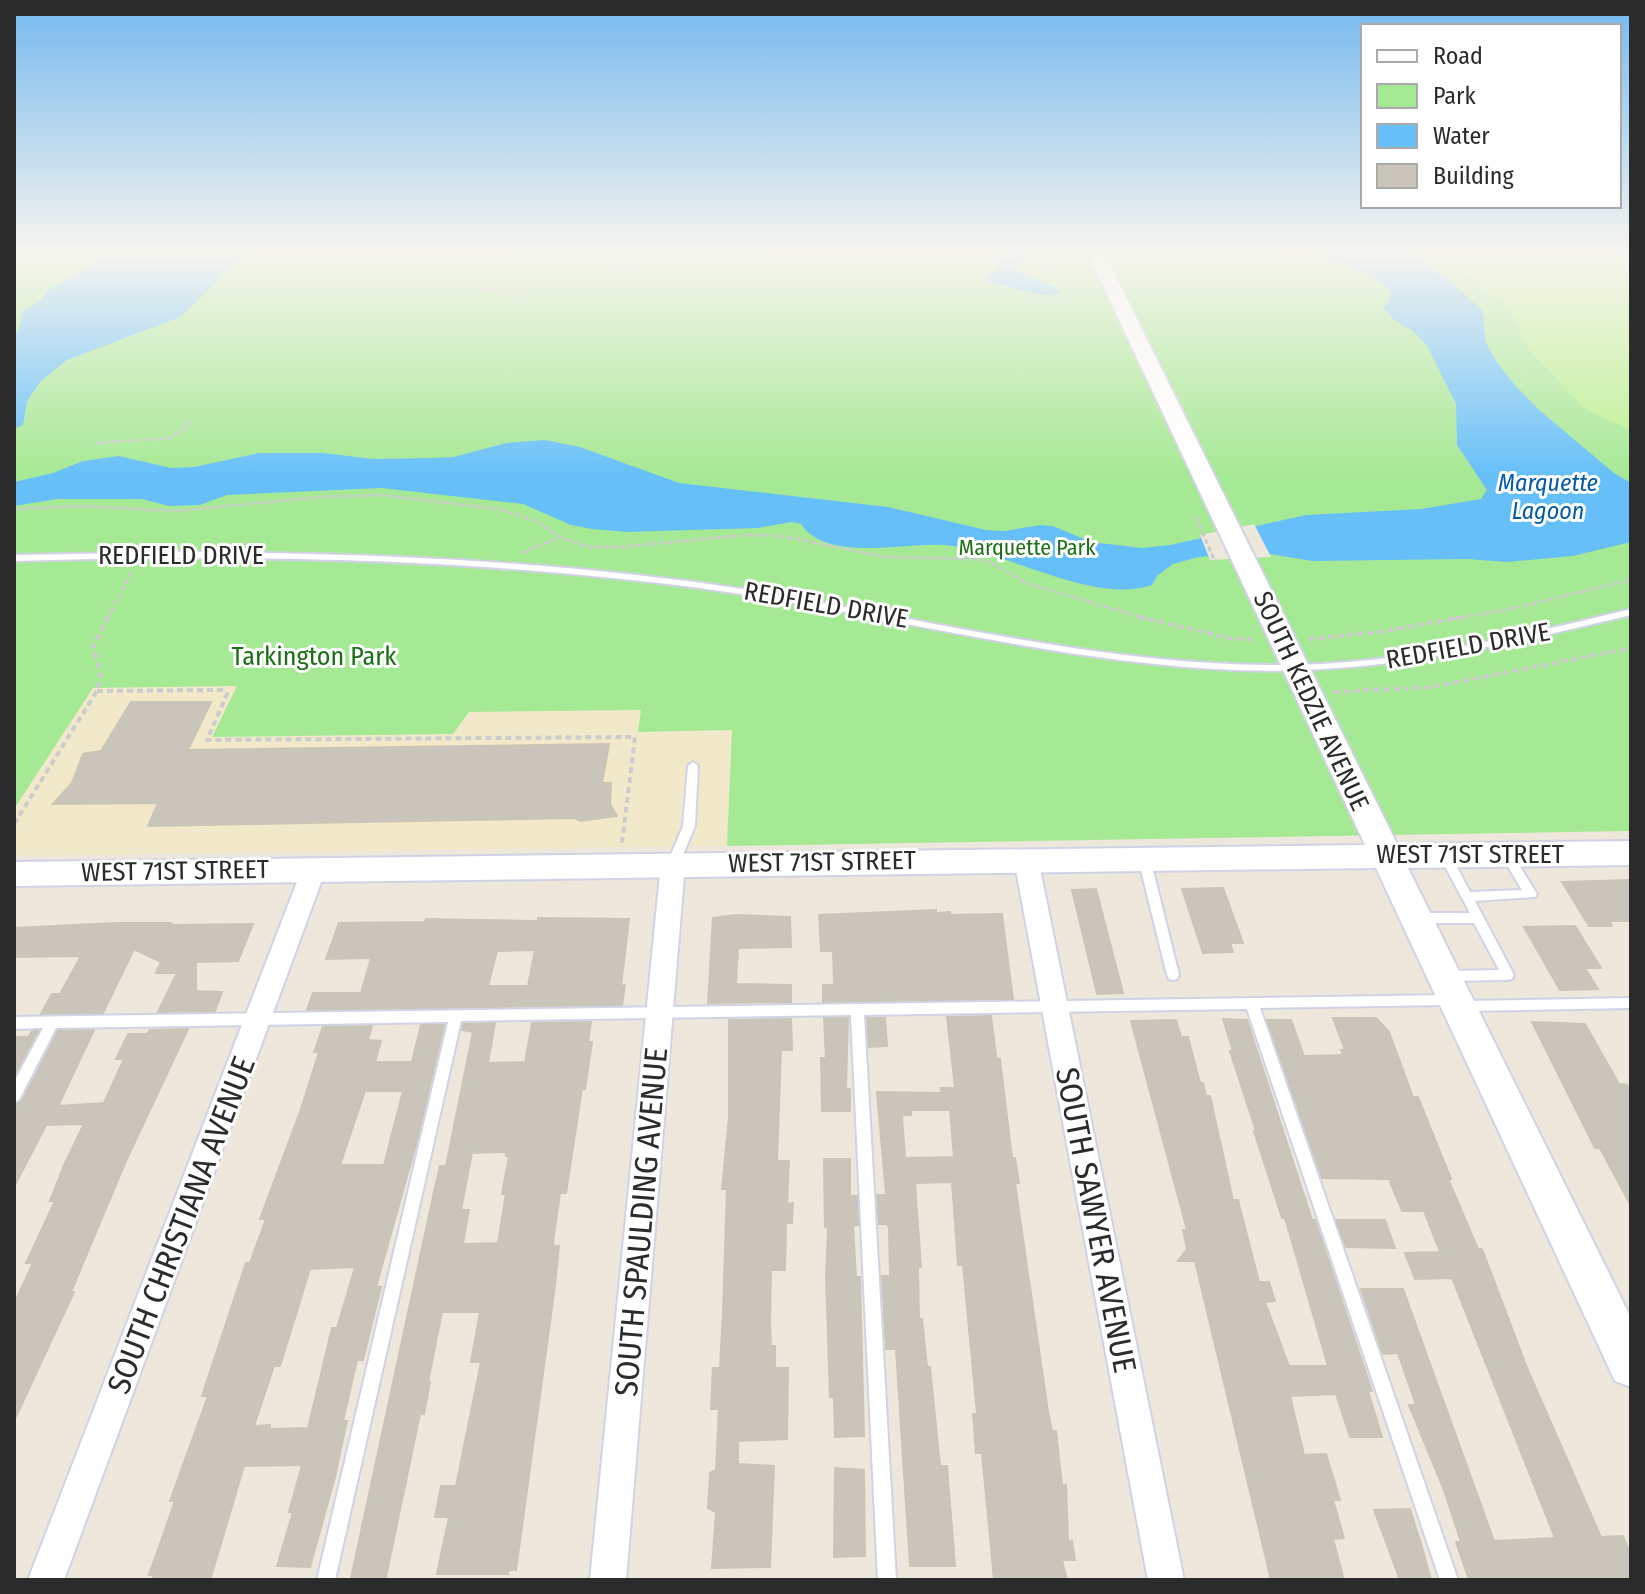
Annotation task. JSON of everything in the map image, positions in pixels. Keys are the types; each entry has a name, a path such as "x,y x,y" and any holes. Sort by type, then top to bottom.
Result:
{"main road":[{"name":"SOUTH KEDZIE AVENUE","path":"1131,327 1631,1365"},
{"name":"WEST 71ST STREET","path":"14,874 1631,853"}],"street":[{"name":"SOUTH SAWYER AVENUE","path":"1026,859 1166,1580"},
{"name":"SOUTH SPAULDING AVENUE","path":"608,1580 673,864"},
{"name":"SOUTH CHRISTIANA AVENUE","path":"46,1580 314,869"}],"lane":[{"name":"REDFIELD DRIVE","path":"14,558 210,553 556,571 743,590 996,636 1157,661 1233,667 1345,665 1433,654 1539,635 1631,612"},
{"path":"673,864 689,826 693,766"},
{"path":"1467,897 1531,894 1506,854"},
{"path":"1445,855 1508,975 1451,994"},
{"path":"1143,857 1173,975"},
{"path":"1414,918 1479,918"},
{"path":"14,1023 1252,1003 1451,994 1631,1003"},
{"path":"1252,1003 1449,1580"},
{"path":"857,1010 887,1580"},
{"path":"326,1580 456,1016"},
{"path":"14,1096 52,1023"}],"path":[{"path":"95,443 170,438 193,421"},
{"path":"14,509 80,506 176,511 320,497 381,495 498,509 536,521 560,537 587,547 620,547 734,536 782,536 885,557 978,559 994,564 1026,583 1059,591 1116,612 1233,639 1252,639"},
{"path":"1196,517 1215,562"},
{"path":"14,824 97,691 100,675 93,645 96,634 132,572"},
{"path":"1305,639 1379,632 1506,610 1631,580"},
{"path":"1333,692 1432,687 1631,648"},
{"path":"97,691 222,690 227,694 207,740 635,737 622,843"}],"shaded area":[{"path":"238,686 213,737 452,734 469,712 642,710 639,732 733,730 727,846 14,856 14,809 93,688"}],"green space":[{"name":"Marquette Park","path":"14,327 1631,327 1631,831 727,846 732,730 638,732 641,710 469,712 453,734 212,737 237,686 93,688 14,809"},
{"path":"1518,327 1631,327 1631,430 1586,410 1528,349"}],"water":[{"path":"153,327 67,360 41,381 27,401 23,425 14,429 14,337 19,329"},
{"name":"Marquette Lagoon","path":"1407,327 1484,327 1486,343 1514,384 1538,409 1614,473 1631,483 1631,542 1573,556 1507,562 1467,559 1312,561 1258,552 1199,557 1173,564 1158,575 1152,585 1129,589 1077,583 969,549 945,545 847,547 813,536 801,524 792,522 758,528 627,532 571,525 523,504 381,488 227,495 200,505 169,506 142,499 57,499 14,506 14,482 53,473 83,461 119,456 171,468 194,467 259,453 323,453 373,459 454,457 506,443 545,440 580,447 679,483 888,507 986,530 1053,526 1091,542 1142,548 1170,545 1306,515 1421,509 1481,499 1487,490 1457,445 1456,404 1428,347"}],"pier":[{"path":"1254,524 1271,557 1210,560 1200,535"}],"building":[{"path":"131,702 211,702 188,750 609,744 602,783 611,783 610,804 617,816 580,821 575,818 148,826 158,803 53,804 72,783 83,754 101,751"},
{"path":"1631,880 1631,921 1609,921 1612,926 1589,926 1562,882"},
{"path":"1223,888 1243,943 1230,943 1233,952 1203,953 1182,889"},
{"path":"1096,889 1123,993 1097,994 1072,890"},
{"path":"936,910 936,913 950,912 950,915 1002,914 1013,999 823,1002 823,985 834,985 833,951 821,951 819,915"},
{"path":"736,915 790,917 791,947 738,948 736,984 791,985 791,1002 708,1003 713,918"},
{"path":"538,918 629,919 621,986 625,985 622,1005 307,1010 313,993 361,993 371,958 326,959 339,923 425,922 426,919 538,921","holes":["535,950 528,986 488,986 497,951"]},
{"path":"116,923 253,924 238,961 196,962 196,991 222,992 215,1011 158,1012 177,973 156,973 161,962 134,949 103,1013 41,1014 52,994 60,994 81,956 14,957 14,928"},
{"path":"1575,926 1601,968 1585,968 1598,989 1560,990 1524,927"},
{"path":"991,1016 996,1055 1000,1059 1012,1158 1015,1158 1019,1183 1015,1183 1048,1412 1052,1431 1056,1431 1062,1485 1066,1485 1068,1541 1072,1541 1075,1560 1062,1560 1067,1580 994,1580 982,1453 976,1453 973,1414 977,1414 963,1265 958,1265 952,1182 915,1183 921,1267 918,1267 919,1319 922,1319 927,1367 930,1367 940,1466 947,1466 955,1566 910,1566 896,1349 886,1349 882,1276 890,1276 889,1228 887,1224 879,1224 877,1195 886,1195 877,1092 941,1093 941,1088 955,1088 947,1017","holes":["911,1110 950,1110 954,1157 905,1158 902,1115 911,1115"]},
{"path":"824,1018 848,1018 846,1089 850,1089 850,1111 822,1111 821,1058 826,1058"},
{"path":"867,1018 885,1018 887,1046 869,1047"},
{"path":"1333,1018 1376,1018 1389,1032 1413,1097 1418,1097 1451,1179 1448,1179 1478,1249 1482,1249 1527,1368 1601,1537 1623,1536 1631,1556 1631,1580 1469,1580 1456,1542 1461,1542 1444,1490 1409,1405 1416,1405 1398,1353 1383,1354 1361,1289 1403,1289 1494,1541 1555,1538 1452,1278 1415,1279 1405,1253 1440,1252 1424,1211 1402,1211 1389,1179 1322,1178 1267,1020 1291,1020 1304,1056 1343,1055 1341,1050 1345,1050"},
{"path":"791,1019 792,1050 781,1050 777,1161 789,1161 787,1204 793,1203 792,1223 786,1223 785,1270 771,1270 770,1324 771,1346 775,1346 775,1368 788,1368 787,1439 738,1441 738,1464 774,1466 770,1567 712,1568 716,1512 708,1508 710,1473 716,1470 719,1409 711,1409 713,1368 720,1368 723,1313 727,1189 722,1189 729,1117 729,1020"},
{"path":"1223,1019 1247,1020 1372,1391 1368,1391 1382,1437 1350,1437 1336,1394 1290,1396 1304,1455 1326,1454 1340,1500 1333,1500 1344,1538 1333,1539 1344,1580 1271,1580 1195,1261 1178,1261 1187,1249 1183,1230 1187,1230 1131,1021 1176,1020 1181,1037 1188,1037 1200,1083 1203,1083 1206,1096 1210,1096 1233,1200 1238,1200 1259,1282 1269,1282 1275,1301 1265,1302 1289,1366 1328,1366 1285,1218 1282,1218 1254,1131"},
{"path":"591,1022 588,1042 592,1042 566,1193 560,1193 553,1242 554,1246 559,1246 555,1286 516,1570 509,1570 508,1574 437,1574 449,1517 435,1517 441,1486 456,1486 481,1362 471,1362 480,1312 442,1312 424,1414 420,1414 386,1577 351,1578 434,1192 440,1166 446,1166 473,1032 462,1030 463,1024 495,1023 488,1063 525,1062 532,1023","holes":["506,1152 509,1156 502,1194 506,1194 498,1243 463,1244 469,1210 461,1210 472,1153"]},
{"path":"1532,1022 1585,1024 1619,1084 1627,1085 1631,1092 1631,1206 1600,1148 1595,1148"},
{"path":"421,1025 444,1025 417,1141 376,1287 381,1287 363,1360 357,1360 343,1421 347,1421 335,1477 310,1567 277,1566 293,1512 289,1512 302,1465 244,1466 211,1577 153,1578 154,1575 149,1575 175,1501 170,1501 208,1396 202,1396 246,1263 250,1263 266,1219 260,1219 301,1109 319,1052 314,1052 323,1027 372,1026 368,1040 381,1041 375,1062 412,1062","holes":["365,1091 403,1091 384,1165 340,1165","355,1267 337,1328 332,1328 308,1428 269,1429 270,1425 254,1426 274,1366 280,1366 310,1269"]},
{"path":"188,1029 125,1163 71,1292 74,1292 14,1421 14,1304 33,1263 26,1263 55,1201 50,1201 84,1124 46,1125 14,1187 14,1105 22,1101 58,1031 94,1030 58,1106 104,1103 124,1059 116,1059 128,1034"},
{"path":"32,1031 38,1031 14,1076 14,1037 28,1037"},
{"path":"824,1159 850,1159 850,1196 857,1196 858,1225 853,1226 856,1277 860,1277 864,1436 835,1437 834,1397 830,1397"},
{"path":"1336,1220 1385,1220 1395,1248 1346,1247"},
{"path":"835,1468 864,1470 865,1556 834,1557"},
{"path":"1410,1509 1431,1580 1400,1580 1374,1510"}],"park label":[{"name":"Tarkington Park","path":"314,656"}]}
